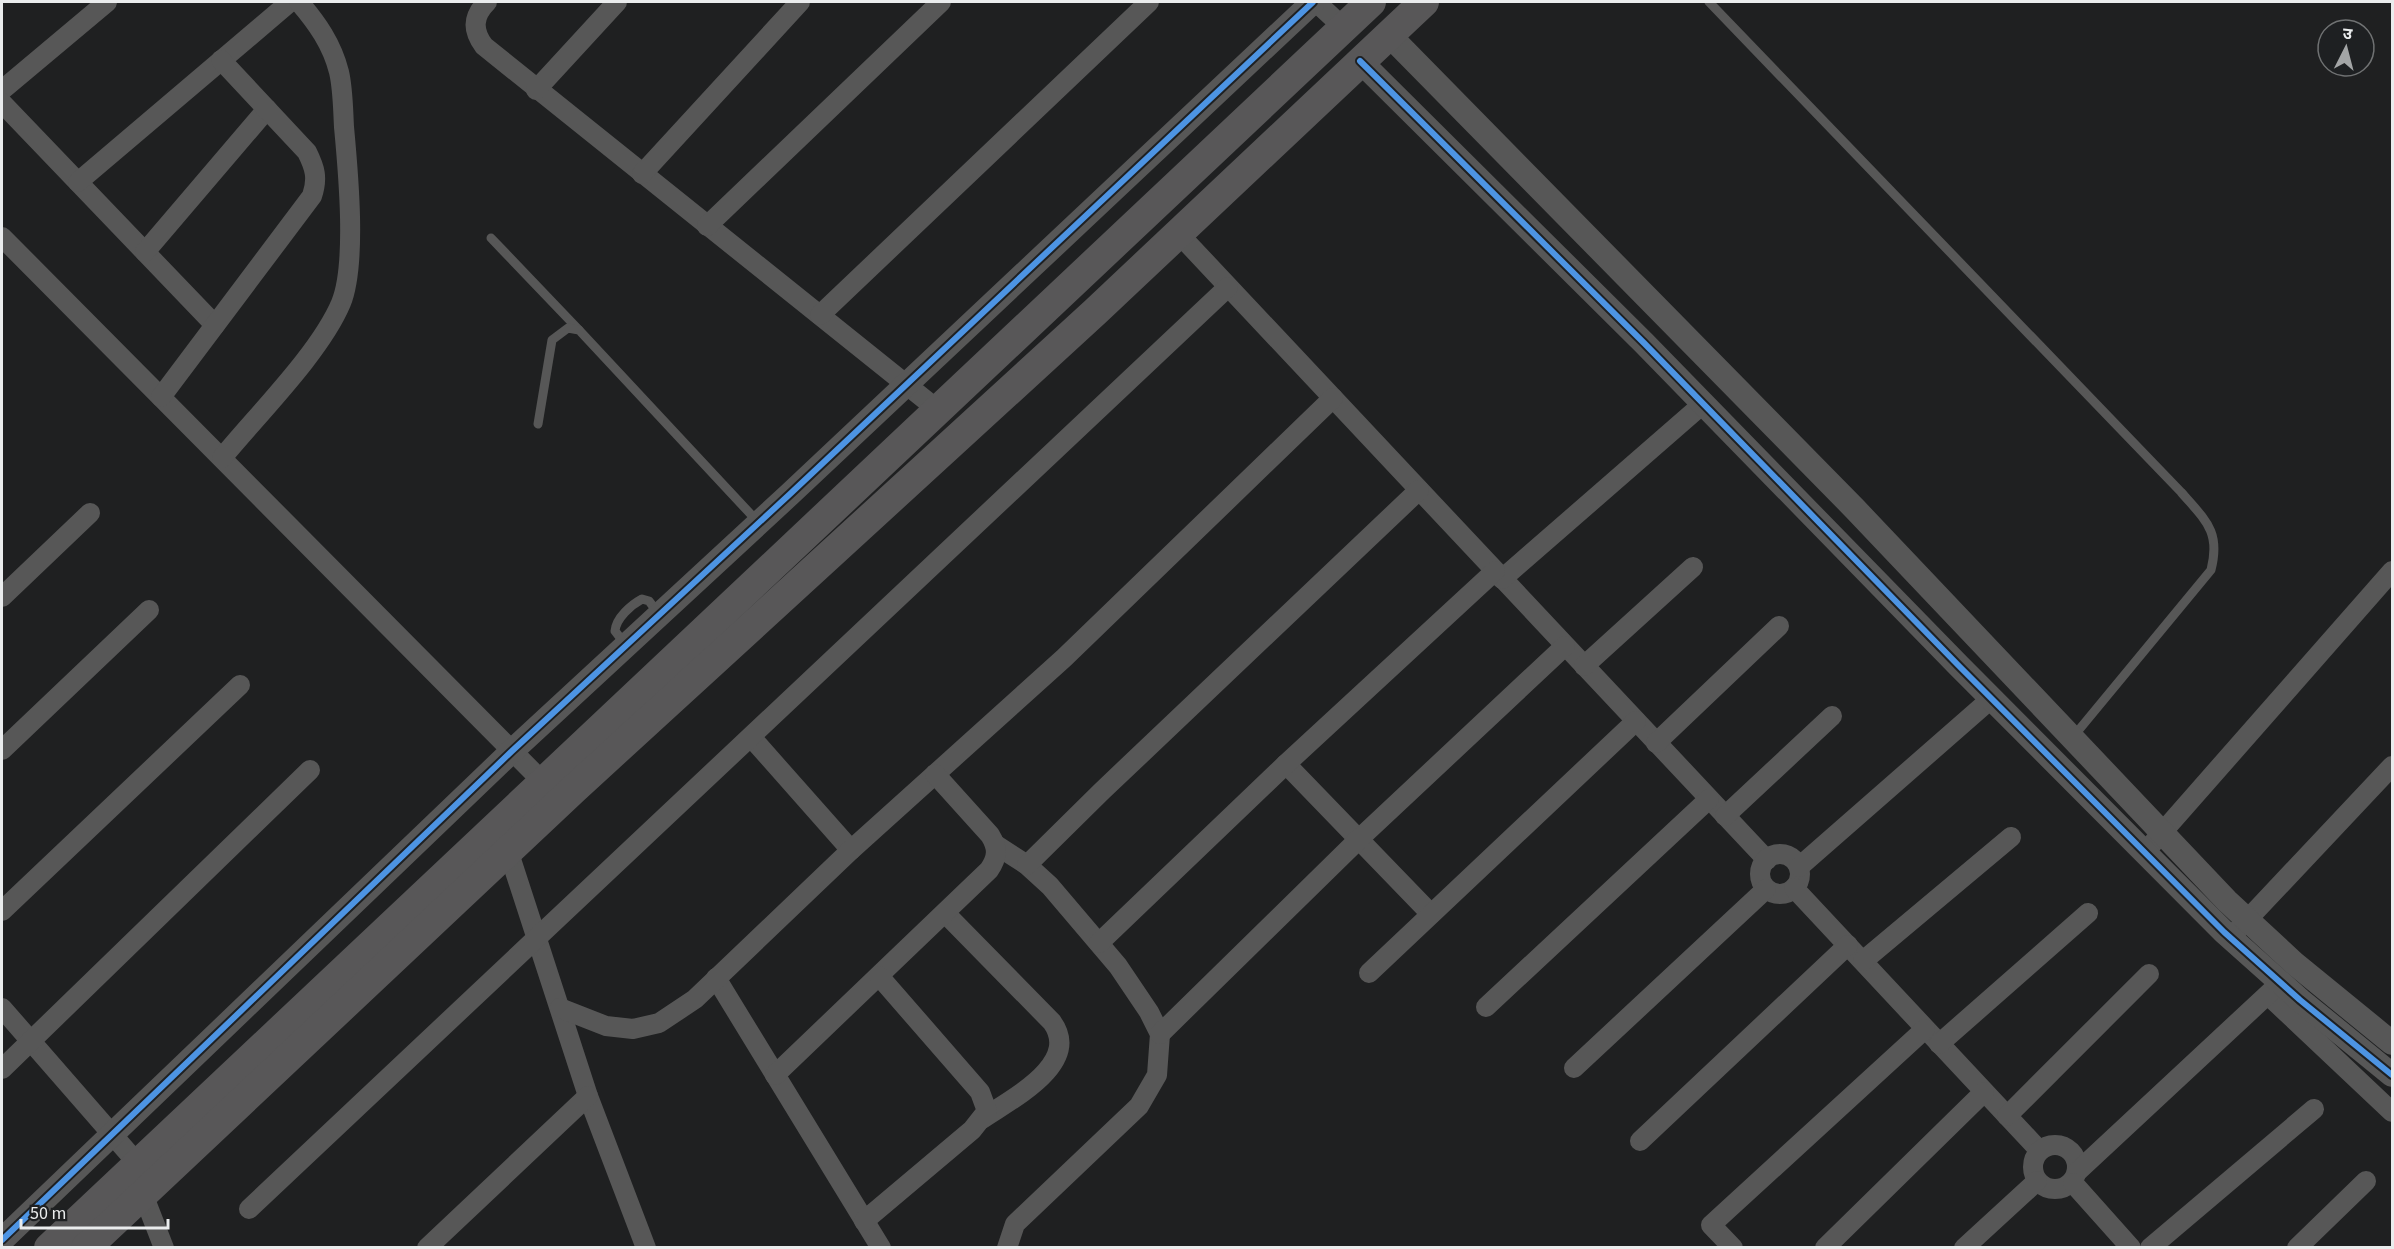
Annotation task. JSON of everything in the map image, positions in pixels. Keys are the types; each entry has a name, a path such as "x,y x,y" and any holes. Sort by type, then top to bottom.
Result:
{"main road":[{"path":"86,1248 508,850 1178,233 1424,2"},
{"path":"49,1248 1356,16 1375,47"}],"street":[{"path":"6,78 107,2"},
{"path":"78,183 290,2"},
{"path":"222,458 314,347 333,318 346,287 349,257 347,166 339,74 330,46 317,23 299,2"},
{"path":"487,2 475,20 475,34 483,46 938,410"},
{"path":"536,90 617,2"},
{"path":"642,174 800,2"},
{"path":"707,226 941,2"},
{"path":"820,315 1149,2"},
{"path":"2,1240 512,751 1315,2 1356,16"},
{"path":"1375,47 1704,403 2145,852 2239,929 2311,978 2392,1043"},
{"path":"1375,47 1855,509 2160,833 2239,929 2274,989 2392,1112"},
{"path":"161,397 312,196 317,181 314,166 307,152 221,60"},
{"path":"2,103 215,325"},
{"path":"145,252 267,109"},
{"path":"1178,233 1767,860"},
{"path":"2,237 543,782"},
{"path":"249,1209 1228,287"},
{"path":"560,1008 606,1026 633,1029 659,1023 695,999 851,850 1064,658 1333,398"},
{"path":"1099,943 1286,764 1498,575 1704,403"},
{"path":"1027,865 1419,490"},
{"path":"2,597 90,513"},
{"path":"1584,666 1693,567"},
{"path":"2145,852 2392,571"},
{"path":"2,750 149,610"},
{"path":"1656,743 1779,626"},
{"path":"1160,1034 1359,839 1565,646"},
{"path":"2,911 240,685"},
{"path":"1799,867 1992,698"},
{"path":"1725,816 1832,716"},
{"path":"1369,973 1636,721"},
{"path":"752,737 851,850"},
{"path":"1286,764 1431,914"},
{"path":"2239,929 2392,766"},
{"path":"2,1069 310,770"},
{"path":"935,774 996,845 1027,865 1050,886 1099,943 1149,1011 1160,1034 1157,1075 1139,1106 1015,1224 1007,1248"},
{"path":"1486,1007 1709,799"},
{"path":"1863,961 2011,837"},
{"path":"776,1075 989,870 996,858 996,845"},
{"path":"508,850 588,1096 646,1248"},
{"path":"1775,854 1785,854 1795,860 1799,867 1799,880 1794,888 1780,895 1766,889 1761,874 1767,860 1775,854"},
{"path":"1794,888 2039,1150"},
{"path":"1574,1068 1766,889"},
{"path":"864,1221 982,1119 1043,1075 1059,1052 1061,1036 1052,1022 945,913"},
{"path":"1939,1044 2088,913"},
{"path":"1640,1141 1848,945"},
{"path":"2007,1116 2149,974"},
{"path":"879,976 980,1092 987,1111 982,1119"},
{"path":"716,978 880,1248"},
{"path":"2274,989 2392,1075"},
{"path":"2037,1181 2059,1189 2075,1177 2274,989"},
{"path":"2,1008 138,1164"},
{"path":"1733,1248 1711,1225 1925,1029"},
{"path":"1825,1248 1984,1092"},
{"path":"427,1248 588,1096"},
{"path":"2150,1248 2314,1109"},
{"path":"2037,1181 2032,1164 2039,1150 2052,1145 2067,1149 2077,1160 2075,1177 2124,1245"},
{"path":"1964,1248 2037,1181"},
{"path":"2297,1248 2366,1181"},
{"path":"143,1194 164,1248"}],"lane":[{"path":"1716,4 2172,484 2214,533 2216,550 2211,570 2072,739"},
{"path":"491,238 759,523"},
{"path":"538,424 552,340 568,328 579,330"}],"cycle path":[{"path":"2,1240 512,751 790,494 1313,2"},
{"path":"1360,61 1644,343 1959,666 2224,932 2300,1000 2392,1075"}]}
